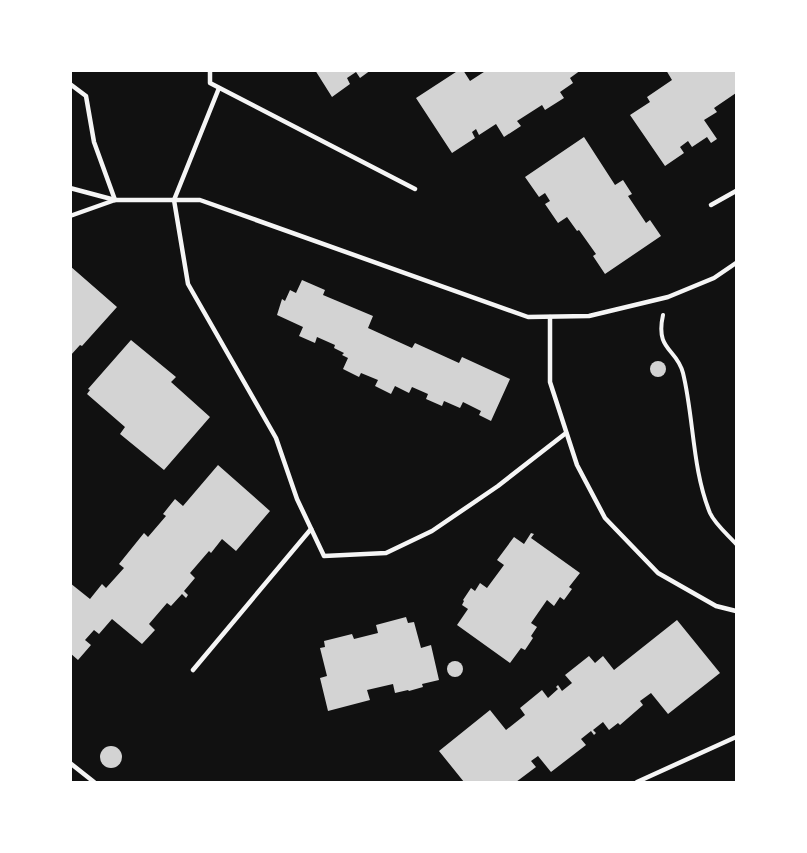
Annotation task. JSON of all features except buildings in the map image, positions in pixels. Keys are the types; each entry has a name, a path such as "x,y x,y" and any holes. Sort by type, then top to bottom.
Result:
{"lane":[{"path":"210,70 210,83 415,189"},
{"path":"70,84 86,96 94,142 115,200"},
{"path":"219,88 174,200 188,284 276,438 297,498 324,556 386,553 432,531 498,486 566,433"},
{"path":"70,188 115,200 200,200 528,317 589,316 668,297 714,278 736,263"},
{"path":"711,205 736,191"},
{"path":"70,216 115,200"},
{"path":"550,317 550,382 577,465 605,518 658,573 716,606 736,611"},
{"path":"193,670 312,529"},
{"path":"637,783 736,737"},
{"path":"70,763 94,783"}],"path":[{"path":"668,297 661,325 662,341 682,370 703,491 711,515 736,544"}]}
